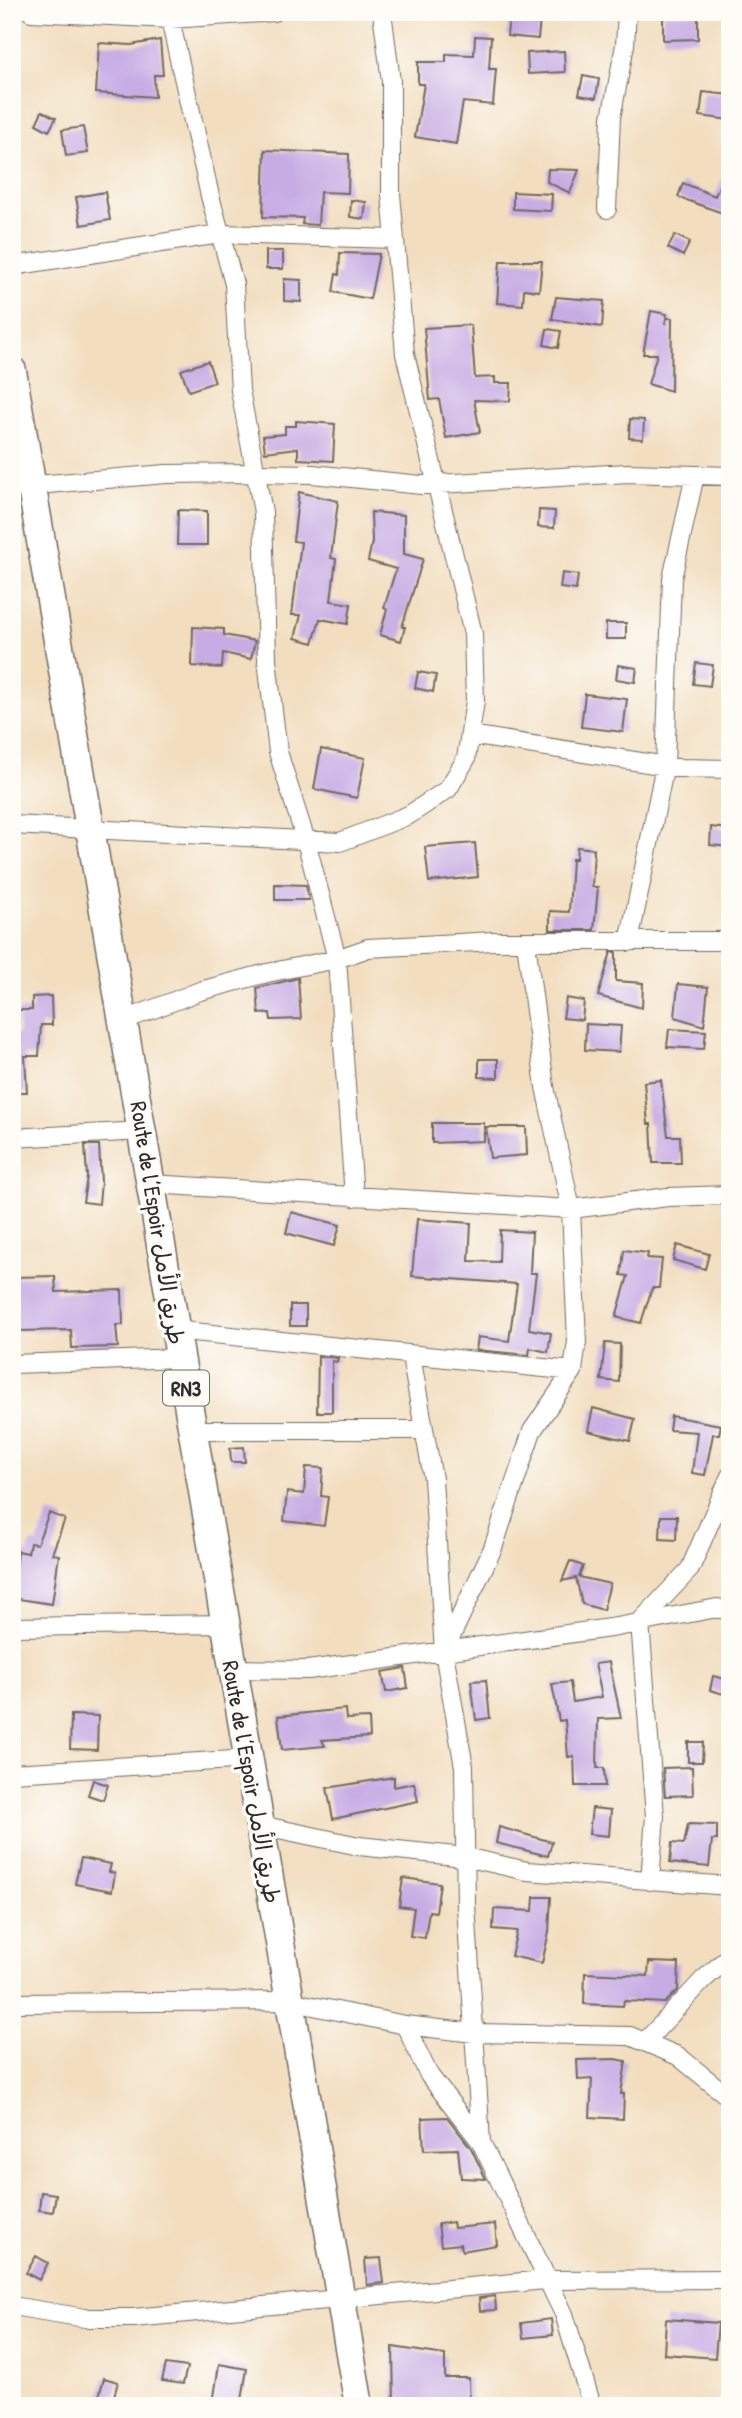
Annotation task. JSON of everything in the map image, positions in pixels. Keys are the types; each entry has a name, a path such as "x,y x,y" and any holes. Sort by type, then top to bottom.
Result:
{"highway":[{"name":"Route de l’Espoir طريق الأمل","path":"12,371 22,486 91,828 125,1020 174,1330 251,1759 289,2001 359,2406"}],"street":[{"path":"31,12 170,19 274,12"},
{"path":"12,825 340,842 409,815 448,789 466,759 475,701 473,634 405,354 391,194 391,81 382,12"},
{"path":"607,209 611,118 625,45 627,12"},
{"path":"170,19 234,284 240,390 263,512 267,660 278,752 306,841 337,959 354,1197"},
{"path":"12,266 220,234 395,239"},
{"path":"22,486 166,474 254,472 438,484 628,473 730,475"},
{"path":"629,942 665,765 673,579 695,475"},
{"path":"470,735 665,765 730,769"},
{"path":"125,1020 200,991 267,973 337,959 368,948 526,942 730,941"},
{"path":"444,1652 493,1548 532,1431 573,1371 578,1341 571,1209 545,1087 526,942"},
{"path":"12,1138 143,1131"},
{"path":"151,1184 571,1209 668,1197 730,1195"},
{"path":"174,1330 573,1371"},
{"path":"411,1356 433,1479 444,1652 464,1767 481,2142"},
{"path":"12,1364 181,1358"},
{"path":"192,1430 424,1430"},
{"path":"650,1881 655,1816 640,1622 690,1569 730,1476"},
{"path":"233,1668 308,1670 444,1652 717,1608 730,1611"},
{"path":"12,1627 226,1624"},
{"path":"12,1773 251,1759"},
{"path":"260,1825 359,1846 466,1857 527,1871 730,1886"},
{"path":"645,2042 703,1980 730,1956"},
{"path":"12,2003 289,2001 405,2025 474,2033 630,2036 678,2056 730,2098"},
{"path":"405,2025 429,2076 481,2142 545,2280 564,2314 592,2406"},
{"path":"12,2306 85,2318 133,2318 545,2280 730,2279"}],"building":[{"path":"698,13 698,39 663,40 663,14"},
{"path":"509,15 540,19 538,39 507,36"},
{"path":"475,36 491,37 489,69 496,69 493,105 463,102 456,144 415,137 424,84 418,84 418,62 446,62 446,54 474,55"},
{"path":"160,40 163,75 154,75 155,97 96,93 99,43 131,45"},
{"path":"564,51 565,72 528,74 527,53"},
{"path":"583,76 599,79 596,98 579,95"},
{"path":"703,92 730,95 730,120 700,116"},
{"path":"42,111 56,118 49,131 36,124"},
{"path":"83,127 88,153 66,156 62,130"},
{"path":"265,150 349,154 348,193 320,192 318,225 302,224 303,218 263,217"},
{"path":"729,162 730,201 725,214 678,197 683,183 715,196"},
{"path":"548,169 579,170 570,193 547,182"},
{"path":"105,192 110,220 81,225 76,197"},
{"path":"513,192 552,194 551,211 513,209"},
{"path":"351,200 366,202 364,219 350,217"},
{"path":"675,235 690,242 683,256 668,248"},
{"path":"266,251 283,251 283,269 266,269"},
{"path":"340,253 379,254 370,299 333,292 336,274 339,275"},
{"path":"500,261 542,261 539,291 524,289 523,305 497,303"},
{"path":"284,279 301,280 301,302 284,301"},
{"path":"556,297 604,301 602,327 552,319"},
{"path":"651,311 667,314 665,324 667,318 672,318 671,391 648,384 657,354 643,354"},
{"path":"471,325 475,378 495,377 495,383 511,383 510,401 474,400 480,432 446,438 439,399 430,400 424,328"},
{"path":"547,329 561,331 558,348 544,345"},
{"path":"208,361 215,382 189,391 181,370"},
{"path":"630,419 644,420 643,439 629,438"},
{"path":"296,421 335,424 333,461 298,459 298,448 265,452 263,436 285,434 285,426 296,426"},
{"path":"299,492 338,501 331,558 336,559 331,601 351,604 348,624 320,619 313,643 295,638 301,615 292,615 301,542 293,541"},
{"path":"178,510 207,511 207,545 177,545"},
{"path":"539,510 555,511 554,528 538,527"},
{"path":"371,512 404,515 404,554 423,559 402,627 405,627 401,641 380,635 387,609 384,608 396,569 368,561 372,542"},
{"path":"562,573 578,575 576,590 560,588"},
{"path":"606,623 626,623 626,639 606,639"},
{"path":"193,627 224,629 224,635 255,641 251,659 223,653 222,668 192,666"},
{"path":"696,663 713,665 710,686 693,684"},
{"path":"618,665 637,668 635,682 616,679"},
{"path":"418,672 436,675 433,692 415,688"},
{"path":"585,694 627,699 623,732 581,727"},
{"path":"321,749 365,758 357,798 314,789"},
{"path":"711,827 730,829 730,847 710,845"},
{"path":"475,843 478,877 429,882 425,847"},
{"path":"577,847 594,849 592,887 598,887 594,930 550,930 550,911 569,912 572,859 576,859"},
{"path":"275,884 306,885 309,900 275,900"},
{"path":"611,952 616,952 616,981 643,983 642,1008 598,996"},
{"path":"298,978 301,1019 271,1020 270,1013 259,1014 257,988"},
{"path":"678,984 708,987 704,1026 675,1017"},
{"path":"51,996 52,1025 41,1025 39,1056 25,1056 27,1092 12,1092 12,1034 19,1034 18,1010 32,1010 32,997"},
{"path":"566,998 584,1001 582,1020 563,1018"},
{"path":"586,1024 621,1026 619,1052 585,1050"},
{"path":"669,1029 706,1031 704,1049 667,1047"},
{"path":"479,1059 498,1059 498,1078 479,1077"},
{"path":"661,1080 668,1136 680,1136 681,1163 653,1163 651,1124 648,1124 644,1082"},
{"path":"432,1123 484,1123 484,1141 432,1143"},
{"path":"486,1127 526,1127 527,1155 490,1158"},
{"path":"85,1145 99,1145 99,1204 83,1202 87,1177"},
{"path":"291,1212 340,1225 334,1246 286,1233"},
{"path":"417,1219 471,1223 469,1261 499,1262 500,1230 532,1232 530,1273 536,1273 529,1329 551,1333 548,1352 530,1348 529,1355 476,1350 478,1337 509,1341 517,1284 412,1276"},
{"path":"677,1245 709,1254 705,1269 673,1260"},
{"path":"624,1250 648,1253 647,1258 662,1259 659,1288 652,1288 641,1323 616,1317 628,1276 621,1275"},
{"path":"55,1276 56,1292 122,1290 123,1325 116,1325 118,1347 72,1348 71,1330 16,1331 15,1277"},
{"path":"290,1305 306,1305 306,1326 290,1326"},
{"path":"605,1343 620,1344 619,1382 601,1380"},
{"path":"318,1356 338,1358 337,1362 332,1361 332,1412 317,1412"},
{"path":"593,1408 635,1419 630,1441 588,1431"},
{"path":"671,1416 721,1425 719,1434 713,1434 705,1475 692,1473 697,1432 669,1430"},
{"path":"244,1447 245,1462 231,1462 230,1448"},
{"path":"306,1467 323,1468 321,1496 328,1497 324,1526 284,1521 287,1492 304,1494"},
{"path":"49,1513 65,1519 52,1554 59,1555 52,1604 12,1598 17,1551 28,1553 30,1543 37,1544"},
{"path":"661,1516 677,1516 676,1540 660,1539"},
{"path":"570,1561 583,1566 579,1577 610,1584 603,1610 582,1604 576,1578 562,1581"},
{"path":"609,1662 621,1718 598,1719 597,1768 604,1768 605,1786 575,1786 574,1756 568,1757 565,1720 559,1721 552,1684 570,1682 573,1702 602,1697 595,1664"},
{"path":"405,1668 408,1688 386,1692 382,1672"},
{"path":"713,1676 730,1680 727,1695 710,1690"},
{"path":"486,1680 490,1718 476,1720 471,1681"},
{"path":"345,1709 346,1719 369,1718 370,1737 322,1740 325,1746 282,1750 278,1716"},
{"path":"71,1715 98,1716 97,1750 70,1749"},
{"path":"688,1742 703,1742 702,1762 688,1762"},
{"path":"692,1767 693,1795 665,1796 663,1768"},
{"path":"394,1777 394,1787 414,1783 418,1801 333,1819 327,1788"},
{"path":"93,1780 108,1785 103,1800 88,1795"},
{"path":"592,1808 611,1810 609,1836 589,1834"},
{"path":"688,1824 717,1825 717,1840 712,1840 709,1867 670,1863 672,1843 684,1844"},
{"path":"499,1827 552,1842 548,1856 496,1843"},
{"path":"81,1858 111,1864 109,1872 115,1873 112,1891 75,1884"},
{"path":"403,1878 440,1883 436,1912 429,1911 425,1938 410,1936 414,1908 399,1906"},
{"path":"534,1897 551,1897 549,1932 542,1963 511,1956 517,1931 493,1929 494,1909 533,1911"},
{"path":"649,1962 679,1963 678,1990 665,2003 624,2001 623,2006 584,2004 585,1973 648,1976"},
{"path":"577,2060 626,2061 621,2094 624,2094 623,2119 590,2117 592,2079 578,2080"},
{"path":"447,2117 471,2148 486,2179 461,2178 458,2149 424,2150 422,2118"},
{"path":"41,2192 56,2194 53,2212 39,2210"},
{"path":"453,2222 454,2228 495,2224 497,2245 463,2251 460,2244 441,2246 438,2224"},
{"path":"36,2256 48,2263 39,2280 26,2273"},
{"path":"381,2258 384,2283 367,2285 365,2259"},
{"path":"495,2296 496,2310 480,2311 479,2298"},
{"path":"551,2319 553,2335 523,2338 521,2323"},
{"path":"666,2319 718,2323 715,2358 664,2354"},
{"path":"393,2347 445,2355 445,2378 469,2378 470,2406 394,2406"},
{"path":"166,2364 187,2367 183,2384 162,2381"},
{"path":"219,2364 247,2369 241,2406 213,2403"},
{"path":"104,2378 118,2382 113,2400 99,2396"}]}
